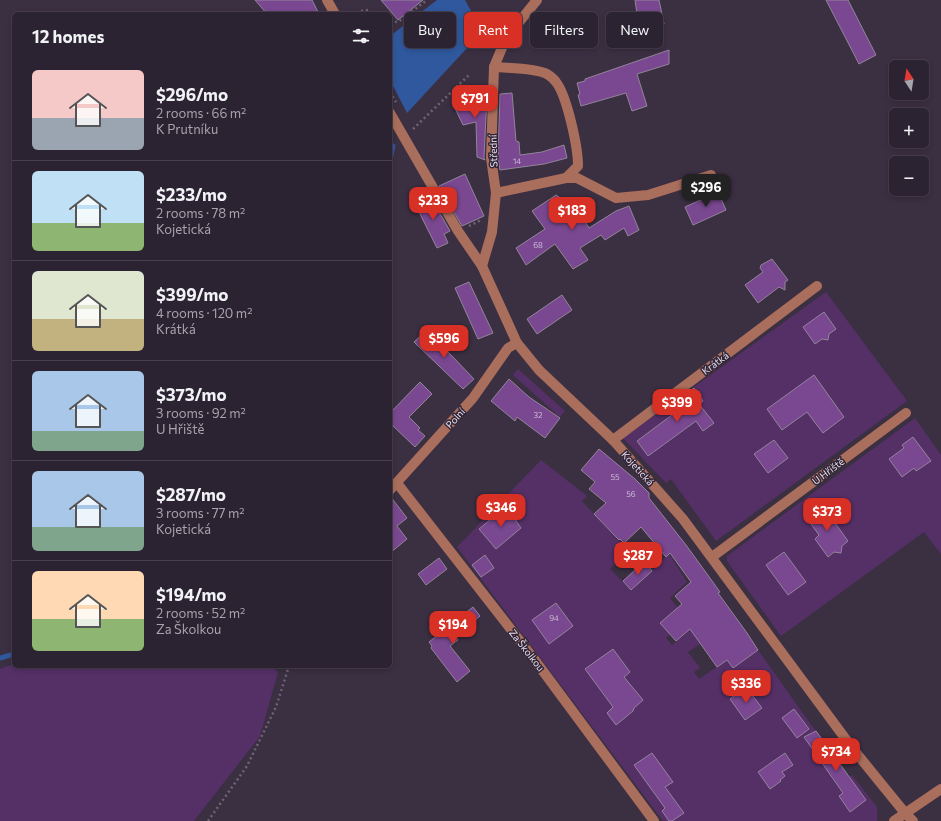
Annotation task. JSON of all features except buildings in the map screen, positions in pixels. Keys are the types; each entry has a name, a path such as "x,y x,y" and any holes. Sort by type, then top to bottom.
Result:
{"street":[{"path":"327,0 334,12"},
{"name":"Střední","path":"482,266 492,232 496,193 491,158 494,67 506,38 537,0"},
{"path":"494,67 526,69 545,73 556,80 564,95 578,154 578,166 566,178"},
{"name":"Kojetická","path":"392,116 458,231 482,266 517,343 539,370 613,440 683,519 853,749 913,821"},
{"path":"496,193 566,178 577,178 616,198 648,195 711,175"},
{"name":"Krátká","path":"613,440 817,286"},
{"name":"Polní","path":"393,486 473,398 508,348 517,343"},
{"name":"U Hřiště","path":"712,557 906,413"},
{"name":"Za Školkou","path":"393,486 534,659 654,821"},
{"path":"894,821 941,788"}],"path":[{"path":"392,21 398,22 427,0"},
{"path":"360,12 368,10 371,12"},
{"path":"405,137 468,75"},
{"path":"458,231 494,213"},
{"path":"208,821 247,766 276,707 288,668"}],"shaded area":[{"path":"826,292 907,401 716,541 671,479 666,483 623,438"},
{"path":"518,369 565,411 560,417 513,375"},
{"path":"915,418 941,455 941,554 924,532 781,636 727,561 727,556"},
{"path":"541,460 587,496 582,501 635,559 628,566 620,559 610,569 631,590 669,554 687,582 670,598 678,608 660,623 687,620 666,638 672,645 694,626 703,642 688,652 700,668 694,672 699,679 727,660 733,667 758,650 849,778 852,775 877,807 877,821 663,821 457,547"},
{"path":"12,665 12,668 273,668 278,672 260,736 194,821 0,821 0,669"}],"water":[{"path":"437,0 465,0 472,12 464,12 464,48 467,48 407,113 392,84 392,34 404,25 404,48 456,48 456,12 421,12"}],"waterway":[{"path":"392,151 393,146"},
{"path":"0,658 12,655"}]}
